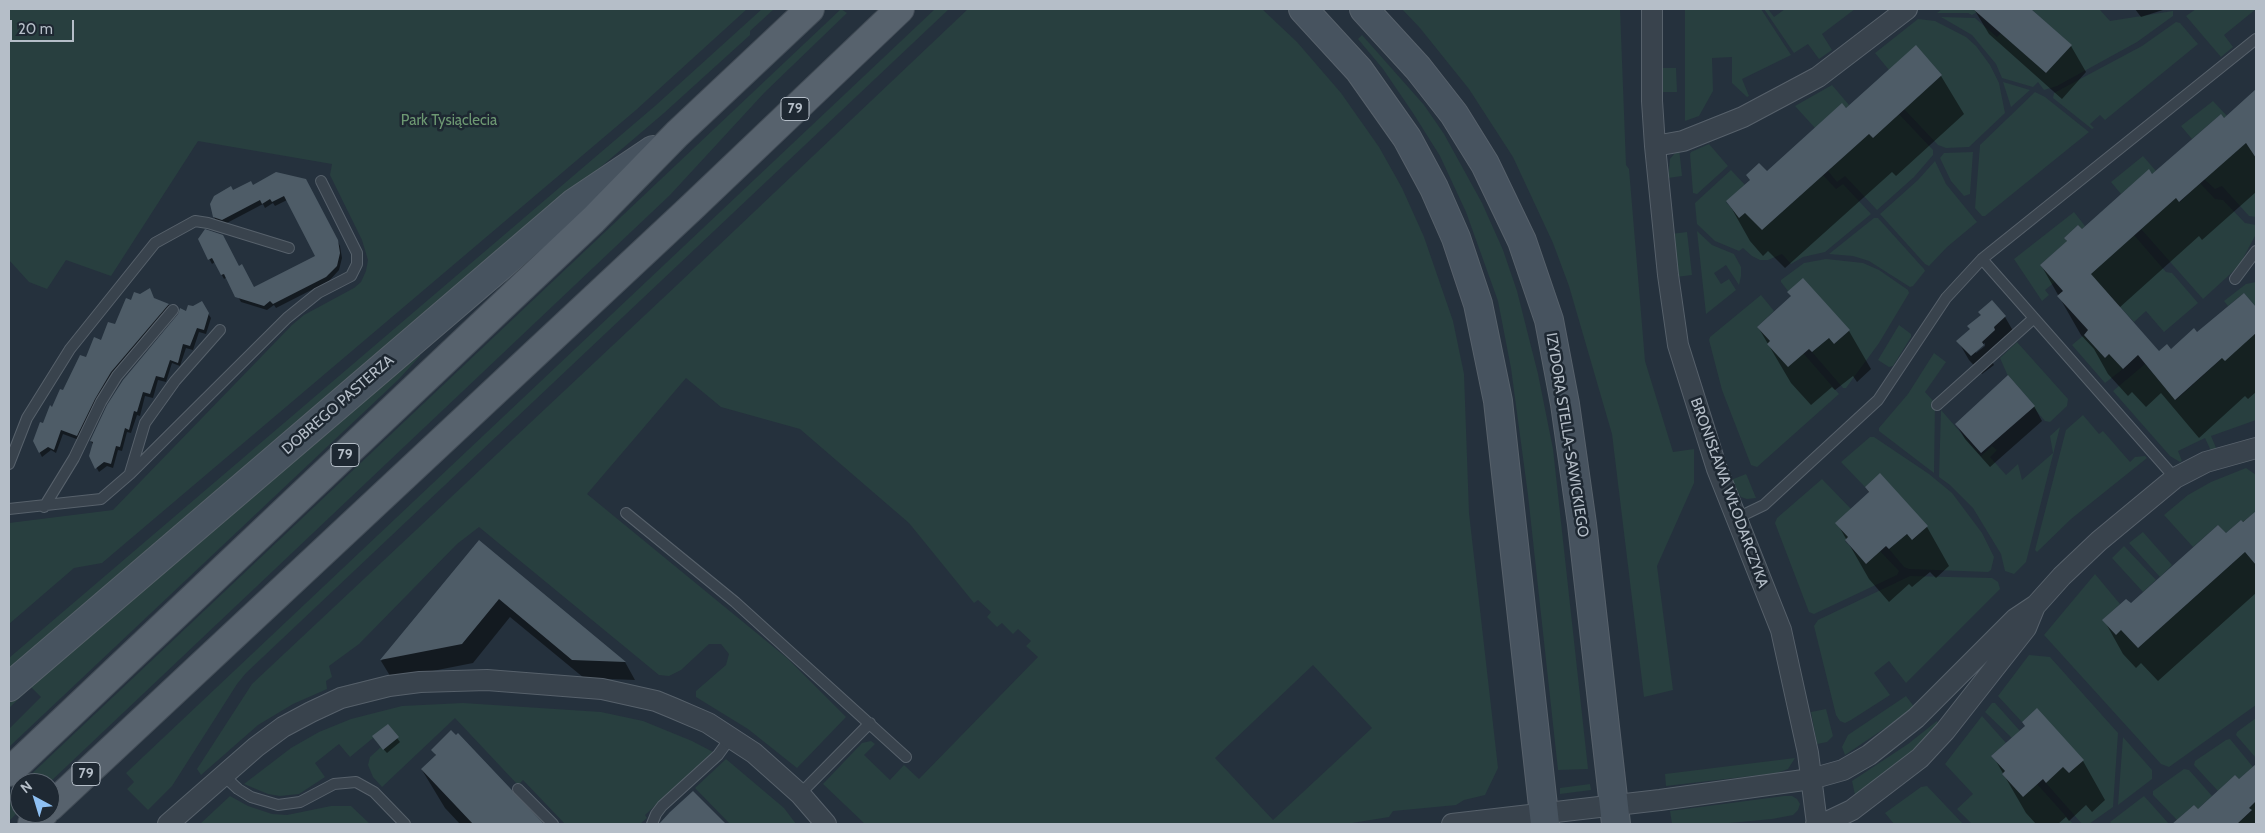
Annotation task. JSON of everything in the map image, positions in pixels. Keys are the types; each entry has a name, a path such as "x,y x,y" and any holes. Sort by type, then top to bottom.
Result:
{"main road":[{"name":"79","path":"9,772 594,220 676,134 810,9"},
{"name":"79","path":"60,799 690,209 900,9"},
{"path":"1303,9 1359,70 1407,138 1434,188 1456,238 1478,304 1498,401 1545,819"},
{"name":"IZYDORA STELLA-SAWICKIEGO","path":"1364,9 1418,68 1454,114 1485,164 1522,241 1549,320 1566,404 1582,524 1615,815"},
{"name":"DOBREGO PASTERZA","path":"9,687 574,203 676,134"}],"street":[{"name":"BRONISŁAWA WŁODARCZYKA","path":"1652,9 1652,101 1668,275 1678,346 1717,469 1781,630 1800,715 1817,824"},
{"path":"1656,146 1683,141 1743,117 1818,77 1907,9"},
{"path":"1452,824 1615,815 1811,780 1843,770 1870,755 1938,698 2015,619 2036,605 2062,576 2099,541 2175,478 2206,462 2256,448"},
{"path":"1817,824 1852,810 1920,758 1945,731 2026,628 2036,605"},
{"path":"168,824 269,737 312,712 364,691 420,682 487,680 602,689 656,701 708,723 754,752 800,794 826,824"}],"lane":[{"path":"1737,518 1764,504 1859,420 1878,400 1946,298 1982,259 2256,39"},
{"path":"9,509 44,507 102,499 130,474 288,318 318,293 347,280 355,271 357,259 354,247 321,181"},
{"path":"9,464 27,418 70,349 155,243 195,220 289,248"},
{"path":"2235,279 2255,256"},
{"path":"1982,259 2175,478"},
{"path":"44,507 74,458 101,402 117,376 173,310"},
{"path":"1937,405 2033,319"},
{"path":"130,474 145,423 175,381 220,330"},
{"path":"626,513 735,602 906,756"},
{"path":"800,794 870,723"},
{"path":"652,824 662,806 718,755 731,737"},
{"path":"223,775 238,789 251,797 278,805 300,802 334,784 356,782 374,792 405,824"},
{"path":"518,789 553,824"}],"green space":[{"name":"Park Tysiąclecia","path":"9,9 747,9 636,110 102,563 74,568 9,624 9,523 113,510 292,325 304,315 354,288 361,282 368,260 362,240 330,175 332,164 198,141 111,276 66,260 47,289 29,282 9,260"},
{"path":"762,9 774,9 750,31 750,35 664,113 9,672 9,658 655,106"},
{"path":"841,9 847,13 764,93 670,195 60,773 33,773"},
{"path":"935,9 949,9 246,673 237,684 172,786 148,810 127,789 134,782 126,773"},
{"path":"968,9 1262,9 1297,42 1341,93 1379,147 1402,188 1424,237 1453,321 1464,374 1469,513 1498,768 1485,795 1464,800 1456,805 1393,811 1389,817 1346,824 865,824 823,784 862,743 871,741 875,744 864,755 890,780 904,765 919,779 1038,657 1026,646 1031,641 1018,629 1013,634 1002,623 997,627 987,617 991,612 978,600 974,603 909,523 800,429 721,407 686,378 587,494 787,658 846,717 797,768 748,729 696,697 696,691 726,665 729,654 721,644 709,644 681,670 669,676 659,675 479,527 457,544 359,644 329,666 332,677 326,681 327,689 293,704 258,725 201,775 197,769 252,684","holes":["1313,665 1372,728 1273,820 1215,758"]},
{"path":"1402,9 1620,9 1626,165 1629,169 1645,361 1673,452 1694,449 1694,483 1657,566 1673,690 1644,697 1612,434 1569,286 1553,243 1513,157 1469,89 1420,28"},
{"path":"1685,9 1761,9 1791,55 1742,79 1749,96 1747,97 1732,83 1732,57 1712,58 1713,91 1699,116 1685,121"},
{"path":"1764,9 1768,9 1774,17 1785,9 1855,9 1822,34 1832,50 1819,59 1808,44 1794,53"},
{"path":"1942,9 1973,9 1977,12 1972,15 1968,13 1937,13"},
{"path":"2031,9 2100,10 2110,21 2173,11 2173,16 2137,42 2057,86 2044,90 2038,82 2033,87 2002,78 1996,64 1972,35 1941,17 1975,18 1997,37 2001,33 2046,73 2071,45"},
{"path":"2196,9 2256,9 2224,35 2233,47 2221,57 2186,16"},
{"path":"1918,19 1935,21 1966,37 1976,46 1990,65 1999,83 2005,113 1969,147 1946,148 1938,145 1904,109 1942,75 1916,46 1889,70 1875,53"},
{"path":"2176,22 2180,23 2198,44 2105,120 2100,115 2090,124 2094,128 2092,129 2053,98 2054,93 2142,46"},
{"path":"1362,35 1424,105 1444,134 1482,203 1503,250 1517,291 1538,374 1553,449 1588,769 1558,770 1528,495 1511,368 1498,301 1466,212 1440,156 1383,69 1358,39"},
{"path":"1662,68 1676,68 1677,92 1663,92"},
{"path":"2003,82 2030,90 2011,107"},
{"path":"1832,85 1849,105 1846,108 1842,104 1815,128 1795,106"},
{"path":"2035,92 2045,97 2089,132 1985,216 1982,216 1975,208 1980,145"},
{"path":"2213,101 2227,116 2224,118 2220,115 2192,139 2181,126"},
{"path":"1899,114 1933,150 1933,155 1914,177 1877,210 1845,176 1837,182 1828,171 1869,134 1873,138"},
{"path":"2256,141 2256,217 2249,216 2222,186 2215,189 2204,179 2246,143 2249,147"},
{"path":"1709,144 1728,166 1697,194 1693,193 1690,154"},
{"path":"1679,148 1682,176 1668,178 1670,159"},
{"path":"1973,152 1970,194 1964,196 1951,181 1940,158 1944,153"},
{"path":"2143,156 2156,171 2152,174 2149,170 2121,194 2111,182"},
{"path":"1935,161 1946,184 1977,222 1947,247 1929,266 1925,264 1880,214 1918,180"},
{"path":"1731,170 1745,185 1726,202 1739,217 1749,210 1749,216 1762,230 1823,175 1836,189 1843,184 1871,214 1825,252 1803,257 1791,264 1782,254 1768,260 1760,260 1743,248 1739,251 1715,241 1697,224 1695,203"},
{"path":"2200,183 2215,199 2223,200 2245,223 2256,225 2256,234 2239,266 2203,299 2141,229 2176,198 2180,202"},
{"path":"2074,212 2085,226 2082,229 2078,225 2064,238 2071,245 2063,245 2040,265 2055,282 2045,290 2049,295 2042,301 2014,259"},
{"path":"1874,218 1878,218 1924,269 1925,271 1913,286 1910,287 1869,261 1853,256 1829,254"},
{"path":"1697,231 1712,245 1734,254 1741,267 1739,285 1726,265 1714,273 1721,284 1729,279 1736,290 1706,314"},
{"path":"1687,232 1692,275 1676,277 1671,234"},
{"path":"2134,235 2166,272 2172,273 2198,303 2164,332 2146,311 2134,322 2083,266"},
{"path":"1826,259 1863,263 1879,270 1908,290 1909,293 1879,343 1846,388 1843,388 1812,352 1829,338 1834,344 1850,330 1788,291 1781,282 1781,280 1804,263"},
{"path":"2256,282 2256,307 2244,293 2228,306 2224,301 2246,284"},
{"path":"1761,295 1774,311 1757,327 1770,341 1804,354 1839,394 1757,467 1751,465 1722,390 1709,340 1710,337"},
{"path":"1899,325 1911,334 1911,337 1893,366 1889,367 1878,360"},
{"path":"2251,332 2256,336 2256,420 2211,436 2217,450 2212,453 2205,438 2178,451 2182,461 2180,462 2170,456 2113,391 2145,364 2176,400"},
{"path":"2084,335 2105,358 2109,354 2123,369 2105,383 2072,345"},
{"path":"2017,342 2068,399 2067,406 2050,422 2045,421 2033,407 2034,405 2007,374 2000,358"},
{"path":"420,351 420,356 399,379 9,747 9,729 41,697 31,687 9,708 9,699"},
{"path":"1934,353 1946,362 1925,392 1935,403 1934,473 1879,431 1879,428 1908,394"},
{"path":"1941,410 1981,456 1992,446 1997,450 1990,457 2006,475 2018,464 2022,480 2053,453 2050,436 2060,427 2026,562 2014,574 2005,571 2001,554 1973,508 1939,477"},
{"path":"2083,415 2099,434 2103,431 2130,462 2135,457 2145,456 2147,458 2071,519 2037,552 2035,550 2066,430"},
{"path":"1870,437 1874,437 1929,474 1952,493 1982,533 1994,557 1991,570 1988,572 1909,569 1904,567 1889,549 1907,534 1913,540 1927,526 1880,474 1865,487 1841,462"},
{"path":"2246,468 2256,475 2256,511 2247,519 2247,526 2241,520 2226,533 2218,525 2193,547 2164,515 2188,495 2211,482"},
{"path":"1746,474 1756,498 1747,499 1741,497 1731,480"},
{"path":"1822,479 1851,509 1848,537 1845,541 1866,564 1880,551 1899,571 1897,575 1814,614 1809,612 1775,523 1777,518"},
{"path":"2143,532 2172,565 2160,577 2129,543"},
{"path":"2124,546 2156,580 2143,592 2112,558"},
{"path":"2245,552 2253,561 2256,557 2256,705 2169,767 2161,764 2044,635 2095,574 2120,604 2103,620 2116,635 2124,627 2125,634 2138,648"},
{"path":"1910,576 1992,578 1998,582 2000,589 1906,683 1889,661 1874,673 1890,695 1851,720 1845,723 1840,721 1836,715 1814,626 1818,620"},
{"path":"2029,655 2050,657 2118,733 2113,807 2089,824 2082,824 2046,783 2063,767 2069,773 2083,760 2036,709 2022,722 1998,696"},
{"path":"1906,696 1915,708 1845,755 1842,747 1848,735"},
{"path":"463,703 601,712 643,721 692,741 713,752 645,815 647,818 640,824 565,824 523,780 518,785 455,718 382,787 373,777 368,765 370,757 381,747 373,738 350,757 339,744 315,763 325,777 299,794 280,796 268,794 244,784 291,748 319,732 351,719 402,706"},
{"path":"1992,703 1995,703 2020,731 2012,738 1985,712"},
{"path":"1826,709 1833,736 1827,742 1817,744 1811,712"},
{"path":"1982,716 2006,743 1991,756 2005,771 2002,774 2023,797 2037,784 2073,824 1972,824 1957,809 1973,794 1945,764"},
{"path":"2256,718 2256,758 2236,735 2237,732"},
{"path":"1937,721 1939,725 1903,760 1855,795 1852,781 1908,744"},
{"path":"2123,737 2152,770 2152,779 2118,805"},
{"path":"2230,739 2253,767 2239,779 2235,775 2218,791 2194,765 2195,761"},
{"path":"1795,758 1788,769 1777,773 1666,786 1665,774"},
{"path":"726,759 784,808 796,824 730,824 695,788"},
{"path":"2184,769 2189,770 2212,796 2198,809 2194,805 2177,820 2153,795 2153,791"},
{"path":"1590,784 1591,790 1560,794 1560,788"},
{"path":"1927,786 1963,824 1894,824 1885,813 1921,787"},
{"path":"10,794 9,821 9,795"},
{"path":"230,796 248,806 272,814 287,815 331,806 351,806 370,824 200,824"},
{"path":"1792,796 1800,804 1798,810 1793,815 1719,824 1672,824 1670,811"},
{"path":"2144,796 2169,824 2112,824 2110,822"},
{"path":"2256,801 2256,824 2237,824 2252,811 2249,808"}],"building":[{"path":"1973,9 2031,9 2072,45 2046,73"},
{"path":"1916,45 1942,75 1873,138 1869,134 1762,230 1745,213 1739,218 1726,201 1750,180 1746,175 1759,163 1767,171 1842,103 1846,108"},
{"path":"2256,89 2256,158 2246,143 2179,202 2176,198 2091,274 2159,351 2167,344 2171,349 2194,328 2197,332 2244,293 2256,307 2256,333 2225,361 2222,358 2175,400 2138,355 2123,369 2109,354 2105,358 2084,335 2088,330 2057,296 2063,291 2040,265 2067,241 2064,238 2078,225 2082,229 2149,169 2152,174 2221,114 2224,118"},
{"path":"276,172 306,179 338,240 340,253 337,266 326,277 273,304 270,301 264,306 235,297 224,274 221,275 212,258 208,260 198,239 205,229 223,235 239,266 242,264 254,287 315,256 284,196 272,202 270,199 262,204 260,200 222,220 213,217 210,204 214,196 231,186 233,190 251,181 253,185"},
{"path":"1803,278 1850,330 1834,344 1829,338 1812,352 1809,349 1788,367 1767,344 1770,341 1757,327 1791,296 1787,292"},
{"path":"150,288 154,298 169,304 111,372 77,436 61,430 54,450 48,447 39,453 33,441 40,422 43,423 50,405 52,407 60,389 63,390 80,355 86,357 94,337 101,340 108,322 115,324 126,298 131,300 134,292 140,294"},
{"path":"1992,300 2006,316 1982,342 1984,345 1971,356 1956,341 1970,329 1967,326 1981,315 1978,312"},
{"path":"202,301 209,313 204,330 197,328 190,346 183,344 178,363 170,360 164,378 156,376 150,394 143,392 137,412 134,411 129,430 125,428 120,447 116,446 111,464 104,462 95,469 89,456 93,442 90,441 107,405 123,380 178,314 180,308 186,311 188,305 193,306"},
{"path":"2008,375 2035,406 1981,453 1955,424"},
{"path":"1880,473 1928,526 1912,540 1907,534 1889,549 1886,546 1866,564 1845,540 1848,537 1835,523 1869,492 1865,487"},
{"path":"2256,511 2256,565 2245,552 2138,648 2121,630 2116,635 2102,620 2126,599 2131,603 2218,525 2226,533 2241,520 2243,522"},
{"path":"479,540 626,662 572,660 499,599 462,644 380,660"},
{"path":"2037,708 2084,760 2069,773 2063,767 2046,783 2043,779 2023,797 2002,774 2005,771 1991,756 2025,726 2022,722"},
{"path":"388,724 399,737 383,750 372,736"},
{"path":"451,730 456,735 458,733 544,824 473,824 421,769 436,755 431,750"},
{"path":"2256,764 2256,801 2249,808 2252,810 2237,824 2172,824 2194,805 2198,809 2235,775 2239,779"},
{"path":"693,791 726,824 659,824 670,812"}]}
